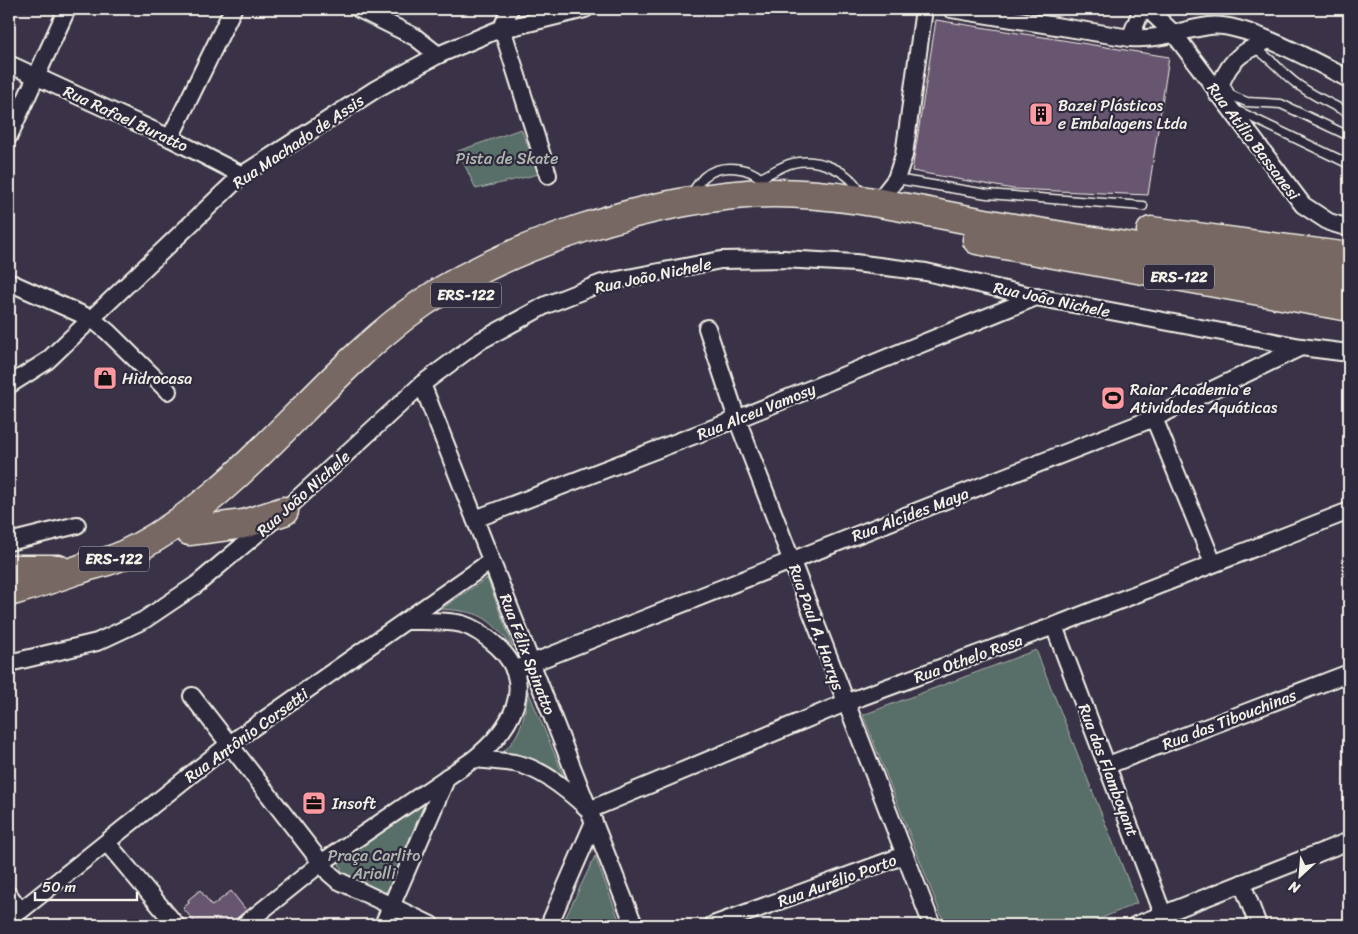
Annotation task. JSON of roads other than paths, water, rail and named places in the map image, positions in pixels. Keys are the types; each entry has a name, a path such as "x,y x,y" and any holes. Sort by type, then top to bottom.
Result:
{"highway":[{"name":"ERS-122","path":"9,592 44,583 82,568 120,557 165,530 207,500 237,474 383,333 411,310 470,275 516,253 599,224 686,202 767,186 871,201 1011,237 1349,307"},
{"name":"ERS-122","path":"9,605 93,581 130,564 189,531 247,483 398,339 444,308 490,282 566,250 645,225 726,213 765,211 822,212 898,224 1349,280"},
{"path":"1011,237 1086,227 1141,230 1349,257"},
{"path":"1011,237 1064,267 1131,284 1312,314 1349,323"},
{"path":"189,531 244,524 284,511"},
{"path":"9,569 82,568"}],"street":[{"path":"9,136 67,9"},
{"path":"170,138 233,9"},
{"path":"359,9 393,16 438,55"},
{"path":"510,9 502,28 548,175"},
{"name":"Rua Machado de Assis","path":"9,385 47,361 242,175 376,89 438,55 502,28 585,9"},
{"path":"871,201 896,179 904,155 924,9"},
{"path":"951,9 1130,38 1152,39 1210,26 1226,26 1260,43 1349,79"},
{"path":"1130,38 1142,9"},
{"name":"Rua Atílio Bassanesi","path":"1148,9 1174,35 1303,205 1329,222 1349,228"},
{"path":"1221,99 1222,78 1234,60 1260,43"},
{"name":"Rua Rafael Buratto","path":"9,64 170,138 242,175"},
{"name":"Rua João Nichele","path":"9,663 97,642 144,620 196,585 284,511 422,384 480,341 546,305 602,283 721,260 783,259 855,263 926,272 1036,297 1301,348 1349,353"},
{"path":"9,282 92,319 108,332 168,391"},
{"name":"Rua Alceu Vamosy","path":"475,519 738,419 1036,297"},
{"name":"Rua Paul A. Harrys","path":"707,328 738,419 845,703 932,925"},
{"name":"Rua Alcides Maya","path":"514,670 1154,418 1301,348"},
{"name":"Rua Félix Spinatto","path":"422,384 634,925"},
{"path":"1154,418 1213,563"},
{"name":"Rua Othelo Rosa","path":"592,816 845,703 1054,626 1349,511"},
{"path":"9,542 77,525"},
{"name":"Rua Antônio Corsetti","path":"14,915 228,745 492,561"},
{"path":"244,925 321,863 474,759 494,743 506,727 516,706 518,686 514,670 504,653 486,636 463,624 408,621"},
{"name":"Rua das Flamboyant","path":"1054,626 1163,914"},
{"name":"Rua das Tibouchinas","path":"1108,765 1349,673"},
{"path":"192,696 228,745 321,863 337,880 431,925"},
{"path":"474,759 514,763 532,768 575,796 592,816 548,925"},
{"path":"383,925 447,777"},
{"path":"1136,925 1349,841"},
{"path":"107,842 176,925"},
{"name":"Rua Aurélio Porto","path":"713,925 904,855"},
{"path":"1242,883 1258,925"},
{"path":"9,895 14,915"}],"lane":[{"path":"1260,43 1269,57 1296,84 1318,98 1349,113"},
{"path":"1222,78 1231,95 1237,98 1248,102 1281,104 1349,136"},
{"path":"1221,99 1349,164"},
{"path":"896,179 988,194 1143,206"}],"place":[{"name":"Bazei Plásticos e Embalagens Ltda","path":"1041,114"},
{"name":"Hidrocasa","path":"105,378"},
{"name":"Raiar Academia e Atividades Aquáticas","path":"1113,398"},
{"name":"Insoft","path":"314,803"}],"park label":[{"name":"Pista de Skate","path":"507,158"},
{"name":"Praça Carlito Ariolli","path":"374,864"}]}
